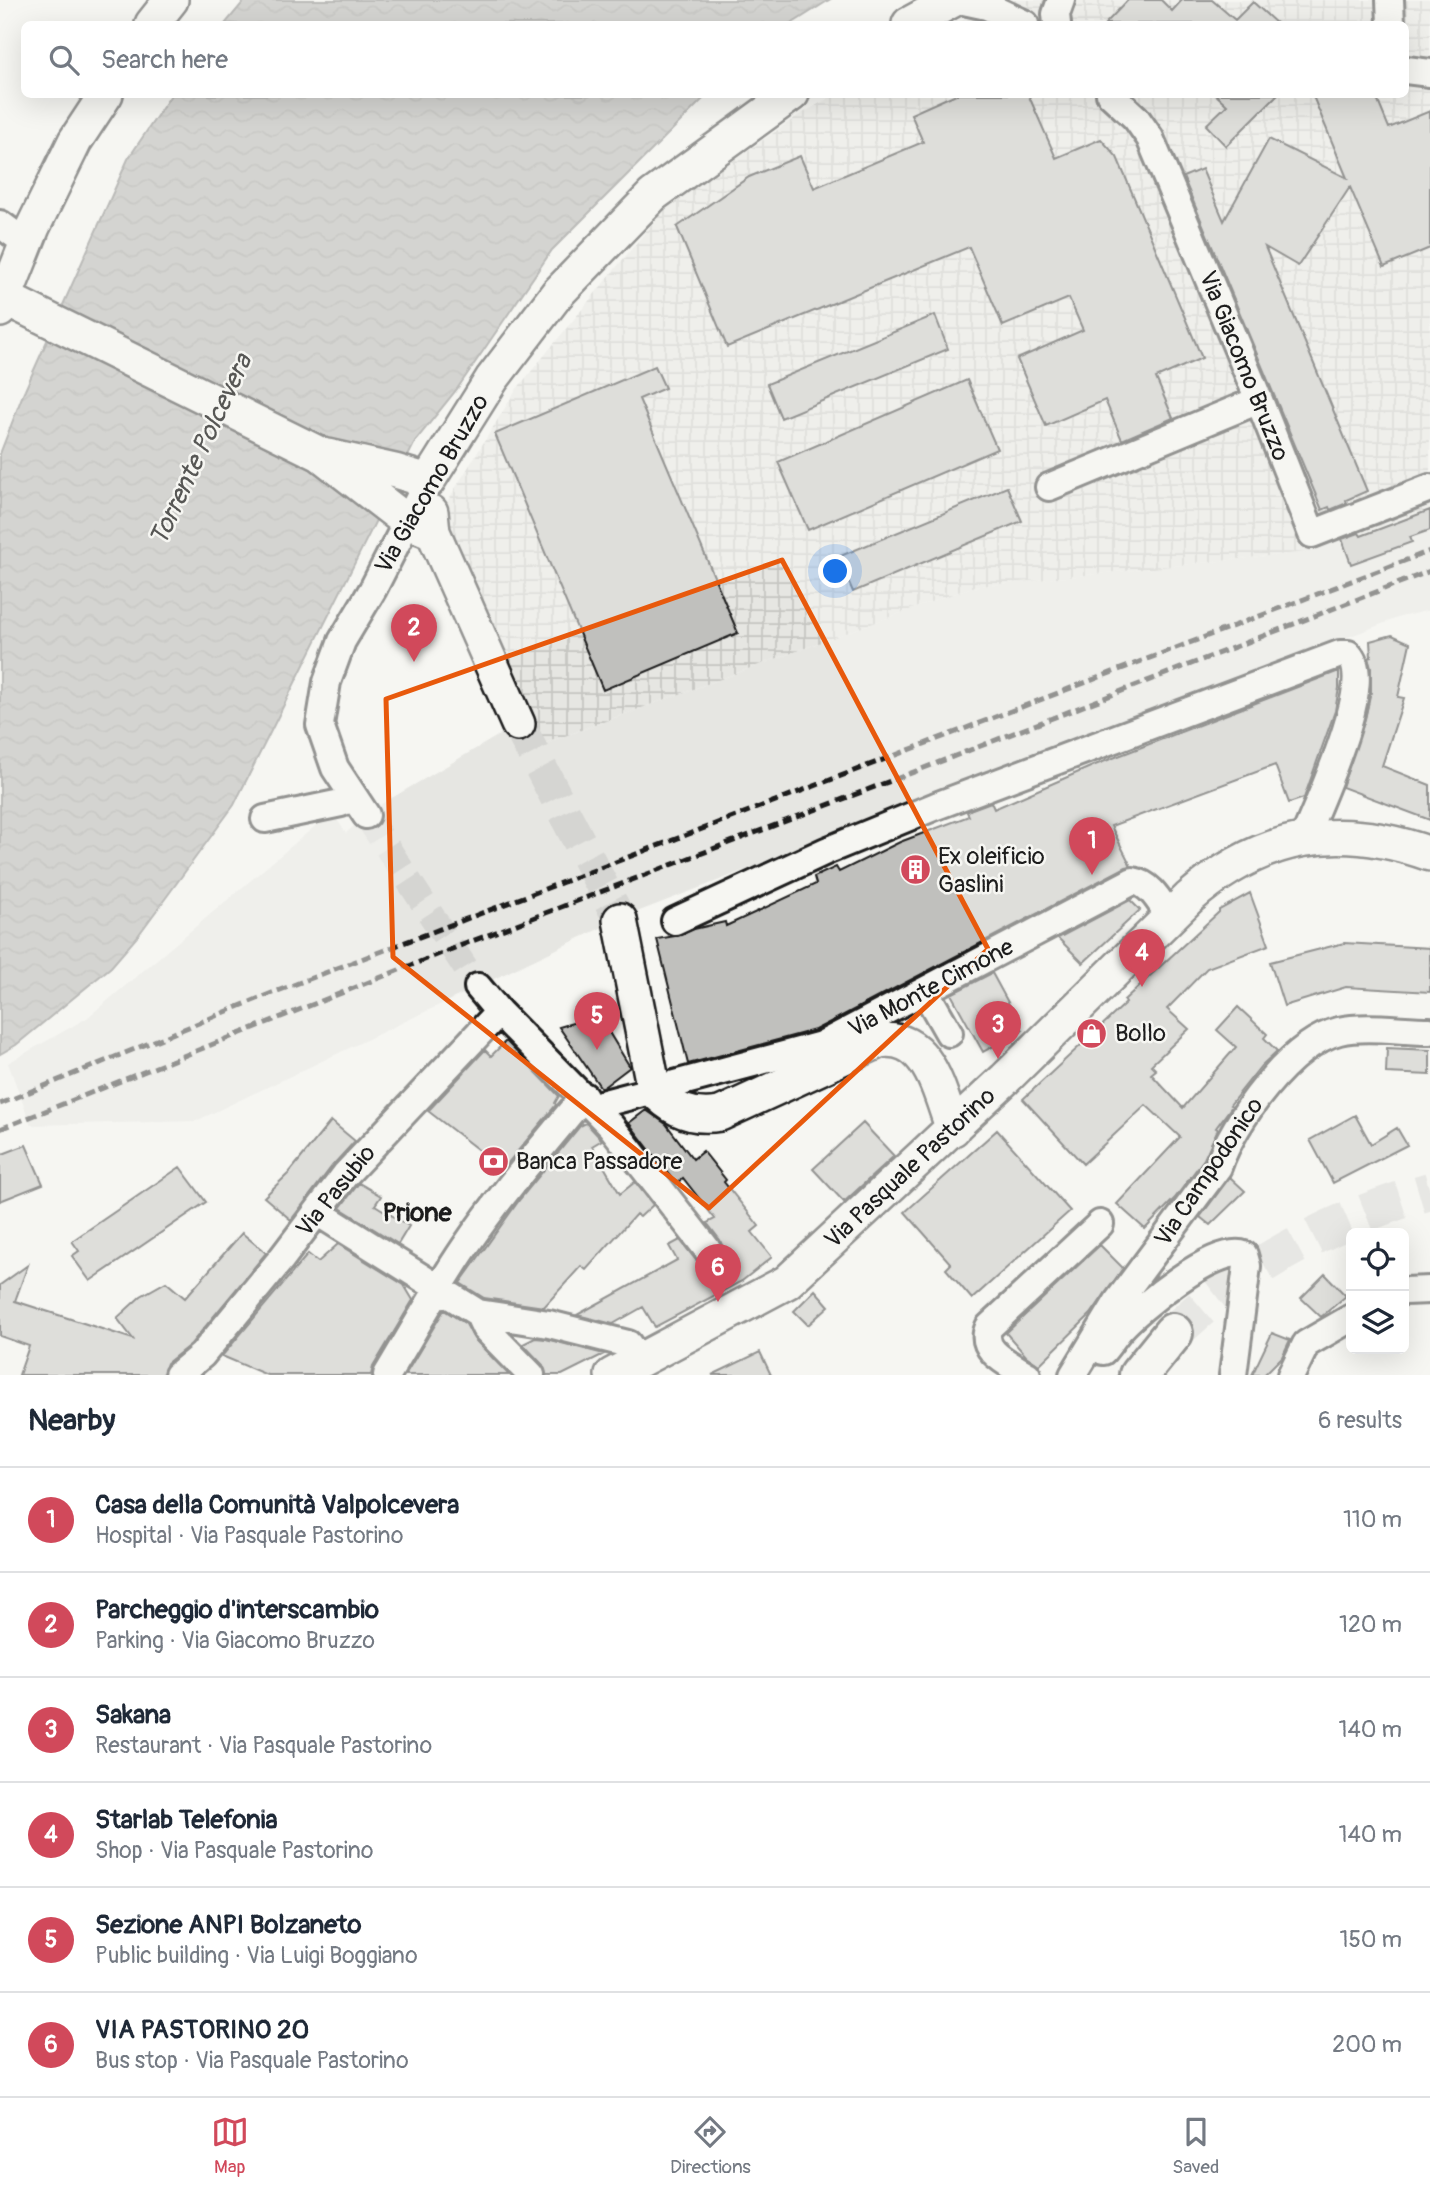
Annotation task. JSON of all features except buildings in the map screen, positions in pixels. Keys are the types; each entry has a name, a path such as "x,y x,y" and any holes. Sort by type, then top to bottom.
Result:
{"highway":[{"path":"1139,1375 1173,1333"}],"main road":[{"path":"154,21 170,0"},
{"path":"914,21 953,0"},
{"path":"103,98 13,234 3,304 43,316 320,453 421,527 518,724"},
{"name":"Via Giacomo Bruzzo","path":"428,481 492,379 557,295 653,195 786,98"},
{"path":"320,453 428,481 421,527"},
{"name":"Via Pasquale Pastorino","path":"626,1368 788,1282 953,1129 1170,917 1212,878 1233,864 1291,842 1332,836 1367,838 1430,855"},
{"path":"620,920 661,1088 669,1104 686,1113 705,1116 720,1114 886,1040 902,1042 920,1053 931,1071 953,1129"}],"street":[{"path":"959,0 987,6 1020,21"},
{"path":"1057,21 1061,0"},
{"path":"1390,0 1391,21"},
{"path":"1409,70 1430,73"},
{"name":"Via Giacomo Bruzzo","path":"1114,98 1136,118 1150,138 1312,534 1430,488"},
{"path":"1049,487 1259,400"},
{"name":"Via Giacomo Bruzzo","path":"265,819 341,803 360,806 335,768 320,725 327,682 342,641 421,527"},
{"path":"675,921 826,851 936,806 1326,659 1348,654 1355,665 1356,684 1349,726 1291,842"},
{"name":"Via Monte Cimone","path":"589,1101 661,1088 821,1045 1133,881 1140,882 1151,890 1170,917"},
{"path":"478,987 499,1012 589,1101 678,1209 707,1249"},
{"path":"925,991 949,1033"},
{"name":"Via Pasubio","path":"178,1375 202,1355 345,1175 499,1012"},
{"name":"Via Campodonico","path":"1073,1375 1118,1301 1218,1167 1225,1147 1242,1116 1287,1065 1310,1046 1338,1031 1430,1031"},
{"path":"387,1375 438,1287 505,1191 589,1101"},
{"path":"317,1212 478,1312 549,1324 628,1344 626,1368"},
{"path":"1027,1375 992,1352 986,1333 989,1327 1100,1224"},
{"name":"Via Campodonico","path":"1086,1375 1121,1328 1142,1309 1192,1271 1212,1260 1238,1253 1244,1255 1247,1266 1233,1375"},
{"path":"1409,1291 1430,1290"},
{"path":"478,1312 485,1328 531,1375"},
{"path":"1291,1375 1306,1345 1346,1321"}],"highlighted area":[{"path":"782,560 988,949 709,1208 393,957 386,699"}],"shaded area":[{"path":"1015,0 1430,0 1430,508 1307,552 972,587 543,744 442,510 516,390 665,208 796,117 829,98 1409,98 1409,21 963,21"},
{"path":"1430,508 1430,610 1400,617 624,917 196,1121 31,1125 8,1063 87,1018 332,812 346,833 373,809 523,721 543,744 972,587 1307,552"}],"water":[{"path":"245,0 829,0 796,21 228,21"},
{"name":"Torrente Polcevera","path":"169,98 704,98 552,250 457,389 416,440 234,805 137,937 111,967 16,1045 0,1054 0,454 22,397 128,159"}],"tunnel":[{"path":"518,724 620,920"},
{"path":"366,815 478,987"},
{"path":"1173,1333 1238,1280 1290,1248 1373,1210 1430,1191"}],"railway":[{"path":"0,1104 267,995 1430,551"},
{"path":"0,1129 462,945 1430,571"}],"place":[{"name":"Parcheggio d'interscambio","path":"414,662"},
{"name":"Ex oleificio Gaslini","path":"915,870"},
{"name":"Casa della Comunità Valpolcevera","path":"1092,875"},
{"name":"Starlab Telefonia","path":"1142,987"},
{"name":"Bollo","path":"1092,1033"},
{"name":"Sezione ANPI Bolzaneto","path":"597,1050"},
{"name":"Sakana","path":"998,1059"},
{"name":"Banca Passadore","path":"493,1161"},
{"name":"VIA PASTORINO 20","path":"718,1302"}],"district":[{"name":"Prione","path":"417,1213"}]}
